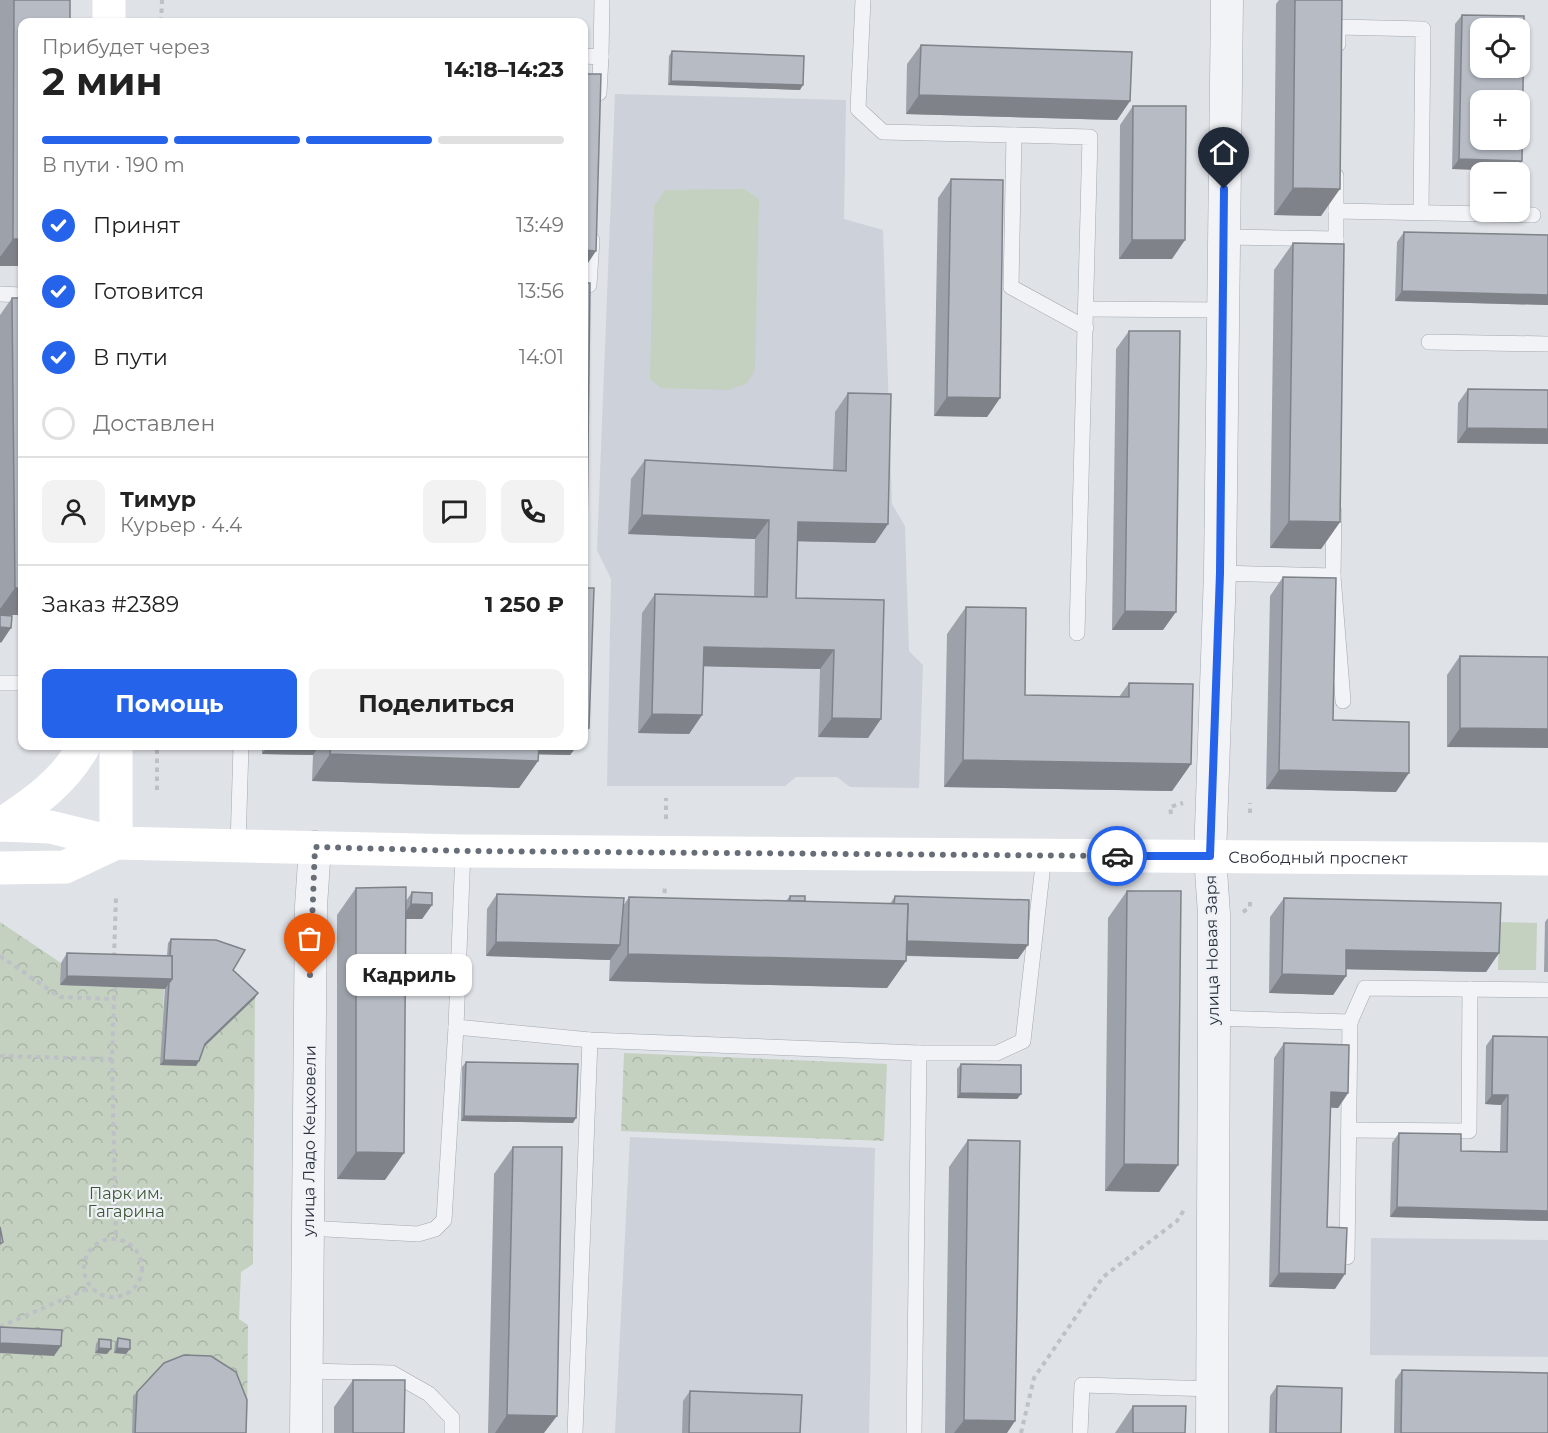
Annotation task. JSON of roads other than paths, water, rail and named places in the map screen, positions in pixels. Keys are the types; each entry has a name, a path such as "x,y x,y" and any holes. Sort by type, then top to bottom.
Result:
{"main road":[{"path":"109,0 109,18"},
{"path":"0,825 42,798 74,764 82,750"},
{"path":"116,750 116,843"},
{"name":"Свободный проспект","path":"0,825 50,827 116,843 463,851 1548,859"},
{"name":"Свободный проспект","path":"0,868 65,867 116,843"}],"street":[{"name":"улица Новая Заря","path":"1212,1433 1214,914 1210,856 1209,710 1220,573 1221,310 1227,0"},
{"name":"улица Ладо Кецховели","path":"306,1433 311,906 315,847"}],"lane":[{"path":"598,114 602,0"},
{"path":"863,0 858,109 883,132 1090,137 1077,633"},
{"path":"1337,62 1338,27 1423,28 1421,211"},
{"path":"588,56 601,57"},
{"path":"1014,135 1011,287 1086,328"},
{"path":"1336,165 1336,274"},
{"path":"1336,211 1421,211 1533,216"},
{"path":"588,276 592,228"},
{"path":"1224,237 1336,239"},
{"path":"0,294 18,295"},
{"path":"1086,309 1221,310"},
{"path":"1429,342 1548,344"},
{"path":"1334,495 1333,576 1343,701"},
{"path":"1220,573 1333,576"},
{"path":"0,683 18,683"},
{"path":"238,845 241,750"},
{"path":"307,1228 418,1234 435,1229 444,1220 456,1027 463,851"},
{"path":"456,1027 590,1040 919,1053 997,1053 1023,1041 1041,907 1044,856"},
{"path":"1347,1257 1350,1022 1365,988 1548,990"},
{"path":"1349,1130 1469,1131 1470,989"},
{"path":"1214,1018 1350,1022"},
{"path":"574,1433 590,1040"},
{"path":"914,1433 919,1053"},
{"path":"306,1371 392,1373 429,1394 452,1418 452,1433"},
{"path":"1080,1433 1082,1384 1212,1389"}],"place":[{"name":"Кадриль","path":"310,975"}],"park label":[{"name":"Парк им. Гагарина","path":"126,1202"}]}
